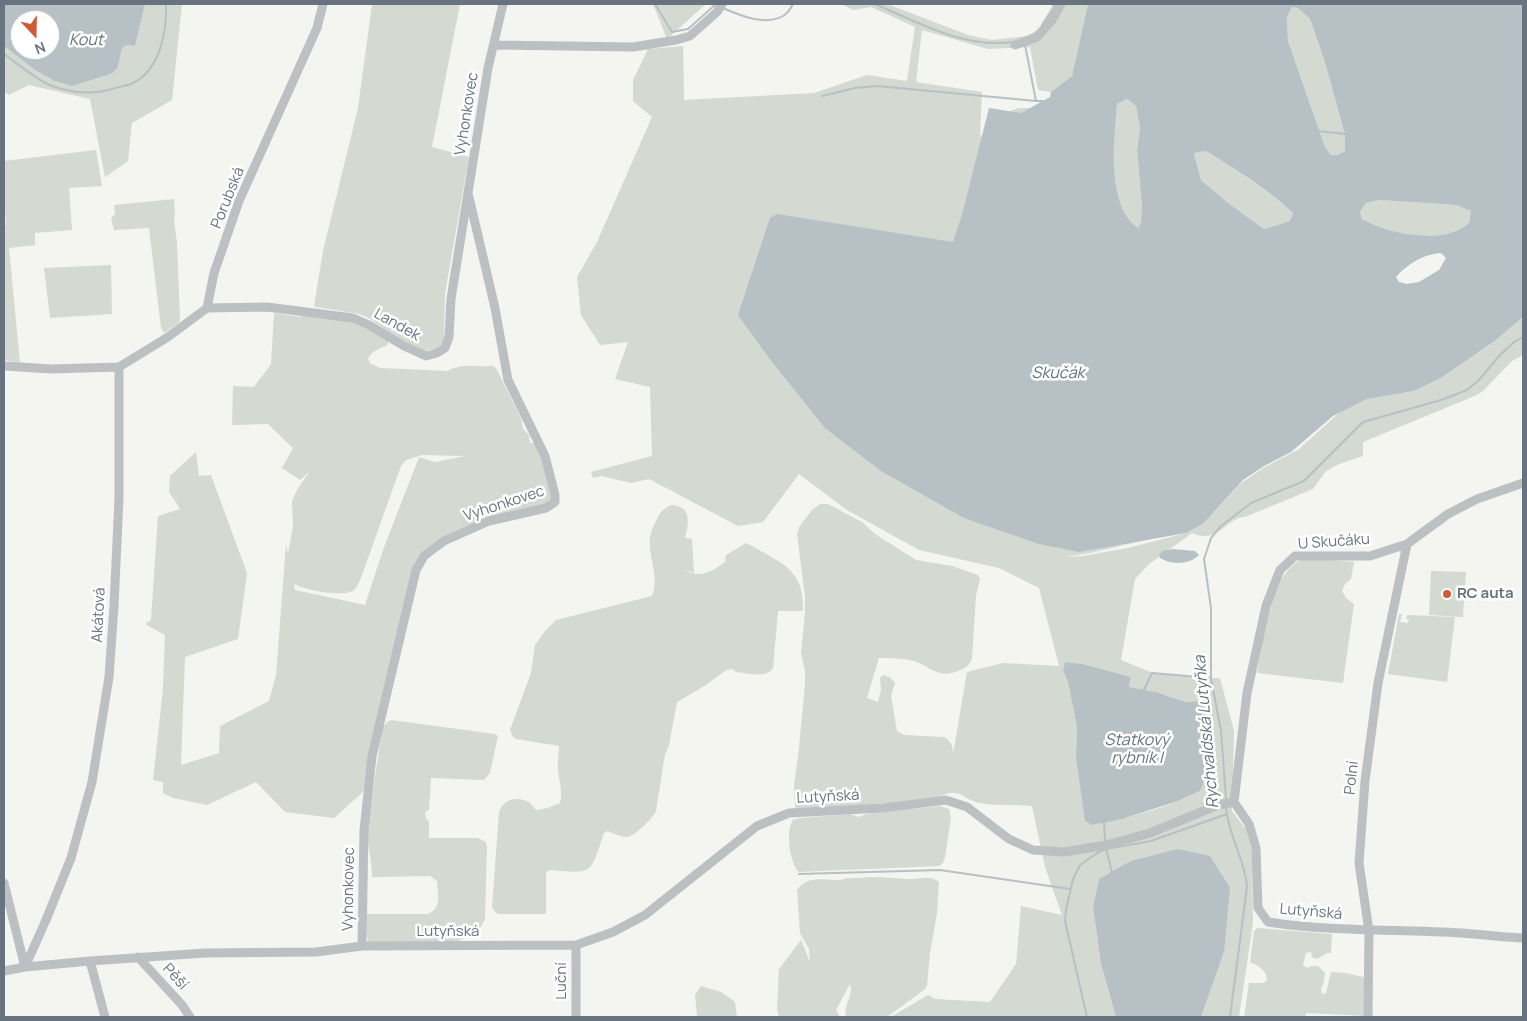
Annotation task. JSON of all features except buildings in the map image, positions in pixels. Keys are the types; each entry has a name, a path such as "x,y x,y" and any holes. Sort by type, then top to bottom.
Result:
{"street":[{"name":"Porubská","path":"207,308 214,273 239,201 317,28 323,4"},
{"name":"Vyhonkovec","path":"362,946 364,830 372,756 416,570 424,556 444,541 489,521 546,508 555,502 545,456 508,380 493,299 468,192 488,68 503,4"},
{"path":"1017,44 1037,37 1046,28 1061,4"},
{"path":"494,45 633,47 676,40 690,36 719,7"},
{"name":"Landek","path":"207,308 267,307 353,318 369,324 415,352 426,356 437,353 446,348 449,337 451,299 468,192"},
{"path":"4,366 51,369 119,367 168,336 207,308"},
{"name":"Akátová","path":"25,967 71,858 92,782 109,677 118,498 119,367"},
{"name":"U Skučáku","path":"1234,802 1247,693 1266,606 1280,570 1295,556 1370,556 1407,544 1448,514 1477,499 1523,483"},
{"name":"Polní","path":"1368,1017 1369,931 1360,863 1364,781 1378,683 1407,544"},
{"name":"Lutyňská","path":"4,971 25,967 90,961 205,953 316,952 362,946 576,944 613,932 645,915 757,826 789,813 883,808 946,800 967,807 1009,839 1034,850 1065,852 1106,845 1150,833 1218,805 1234,802 1249,824 1256,848 1258,908 1268,922 1369,931 1461,933 1523,938"},
{"path":"4,883 25,967"},
{"name":"Luční","path":"576,944 576,1017"},
{"name":"Pěší","path":"138,957 182,1005 190,1017"},
{"path":"90,961 105,1017"}],"shaded area":[{"path":"145,4 182,4 172,100 132,123 128,161 105,177 90,99 29,85 9,95 4,92 4,46 10,51 10,60 22,60 35,70 100,76 113,73 118,67 122,48 127,45 135,46"},
{"path":"372,4 460,4 432,147 469,157 445,293 444,340 435,349 424,351 399,340 369,318 359,314 314,306 323,251 358,108"},
{"path":"653,4 706,4 667,39"},
{"path":"841,4 887,4 968,35 992,40 1027,36 1039,29 1053,4 1088,4 1072,76 1051,92 1038,90 1030,47 988,49 922,30 916,82 982,92 980,137 1003,114 1019,108 1103,108 1116,111 1117,104 1127,99 1136,106 1140,128 1137,150 1142,207 1141,223 1138,229 1133,225 1193,529 1090,553 1064,557 1083,556 1128,548 1186,533 1203,524 1240,484 1263,468 1299,449 1340,412 1367,399 1414,391 1441,378 1496,340 1523,317 1523,355 1512,361 1483,391 1363,442 1363,456 1339,464 1326,471 1313,489 1245,517 1238,518 1209,536 1192,533 1149,564 1135,579 1121,660 1151,672 1202,678 1220,678 1234,731 1232,811 1246,829 1252,852 1253,923 1239,1017 1201,1017 1224,952 1099,879 1093,907 1101,964 1116,1017 891,1017 928,995 935,999 990,1002 1016,964 1021,906 1062,915 1045,867 1032,806 981,803 960,794 952,793 889,803 799,810 795,807 794,784 805,685 805,671 801,653 805,597 797,534 799,527 812,510 820,504 828,504 862,522 875,534 916,560 952,566 978,575 980,579 976,596 972,659 968,665 958,671 945,674 910,660 879,658 867,698 878,702 881,690 880,678 883,675 890,677 895,683 891,696 897,731 904,735 944,737 951,744 953,754 967,672 1003,663 1059,666 1039,588 999,568 919,550 847,510 799,474 763,522 738,526 649,479 631,483 601,476 593,478 591,472 652,456 650,387 615,379 628,342 600,345 581,315 577,277 597,242 652,117 633,101 633,80 648,49 683,46 684,100 814,93 867,75 907,81 915,27 871,7 853,10","holes":["1065,662 1083,664 1131,677 1129,687 1156,692 1186,702 1198,701 1206,730 1203,785 1200,791 1147,812 1092,825 1076,757 1077,727 1068,682 1063,670"]},
{"path":"1292,7 1298,8 1310,19 1325,62 1345,135 1345,151 1338,155 1331,155 1325,147 1288,41 1287,17"},
{"path":"96,150 102,186 69,188 72,230 35,233 35,245 9,248 20,363 4,360 4,225 6,225 4,161"},
{"path":"1206,151 1251,180 1283,204 1293,213 1290,221 1264,229 1228,203 1201,180 1194,153"},
{"path":"174,199 180,320 179,323 164,333 161,328 149,228 114,230 111,218 115,214 114,205"},
{"path":"1380,200 1456,205 1471,211 1469,223 1456,231 1432,237 1390,230 1362,219 1360,212 1366,203"},
{"path":"111,265 112,314 50,318 44,268"},
{"path":"274,313 359,322 389,341 387,345 373,352 368,358 370,363 380,368 448,371 465,366 493,366 496,368 521,418 523,429 529,435 530,443 535,443 545,467 552,500 550,504 442,540 418,557 363,792 334,818 285,812 256,782 207,805 173,798 163,793 163,782 153,780 163,688 165,635 145,624 151,620 158,516 180,509 169,492 170,476 196,452 199,476 211,475 247,573 238,639 185,657 181,765 219,753 220,726 269,701 276,675 286,544 288,554 293,526 292,501 298,488 310,471 300,480 282,468 293,448 268,424 232,425 233,386 254,387 271,364","holes":["422,455 465,456 435,462 419,457 383,550 365,605 295,590 294,584 315,591 334,593 354,590 362,575 401,466 406,460"]},
{"path":"671,505 683,508 687,516 685,538 692,539 694,573 685,569 695,574 710,571 725,562 726,555 746,543 782,563 794,575 801,590 803,611 778,611 773,668 770,671 756,674 736,672 733,669 726,670 706,685 677,702 669,745 665,754 656,811 652,818 634,834 627,837 607,831 604,833 596,857 592,864 583,871 550,870 546,872 545,914 496,913 492,907 499,812 501,808 506,802 518,799 527,801 536,810 539,810 560,803 561,799 558,767 559,746 516,739 510,730 531,673 535,645 556,620 652,596 655,582 650,535 659,514"},
{"path":"1310,558 1354,562 1351,579 1345,584 1342,591 1346,598 1354,604 1343,683 1257,673 1268,616 1278,586 1294,564 1300,560"},
{"name":"RC auta","path":"1431,571 1466,572 1463,617 1429,615"},
{"path":"1399,614 1402,614 1400,622 1408,623 1407,615 1455,617 1447,682 1388,674"},
{"path":"391,720 495,734 498,736 490,773 484,780 431,778 429,810 425,812 426,819 429,821 429,838 478,838 486,842 487,847 485,919 479,930 457,942 368,943 365,914 427,914 435,909 438,901 437,881 430,876 372,877 367,832 382,728"},
{"path":"940,806 949,809 951,818 945,857 943,863 939,866 799,872 793,862 789,831 793,820 850,814 859,817 866,814"},
{"path":"870,877 931,878 939,882 937,913 930,953 927,986 887,1017 846,1017 846,1008 851,992 850,984 836,1010 840,1017 779,1017 777,1008 779,969 801,940 810,962 809,949 800,933 797,890 801,885 811,880"},
{"path":"1257,928 1332,934 1331,953 1327,953 1317,959 1312,957 1311,952 1306,953 1303,965 1307,968 1318,966 1325,973 1321,988 1322,994 1326,993 1331,972 1367,978 1366,1016 1306,1013 1305,1017 1244,1017 1249,983 1267,981 1262,969 1250,963 1254,931"},
{"path":"701,986 721,992 735,1002 737,1017 697,1017 695,995"}],"water":[{"name":"Kout","path":"4,4 145,4 135,46 127,45 122,48 118,67 113,73 72,86 55,81 22,60 60,60 60,10 10,10 10,51 4,46"},
{"name":"Skučák","path":"1088,4 1523,4 1523,317 1496,340 1441,378 1414,391 1367,399 1333,416 1291,452 1264,466 1243,480 1203,524 1186,533 1079,552 1039,544 964,518 881,471 825,428 769,358 738,315 770,218 777,214 953,242 962,215 989,108 1021,113 1050,97 1051,92 1072,76","holes":["1292,7 1298,8 1310,19 1325,62 1345,135 1345,151 1338,155 1331,155 1325,147 1288,41 1287,17","1127,99 1136,106 1140,128 1137,150 1142,207 1141,223 1138,228 1128,218 1121,204 1114,171 1117,104","1206,151 1262,187 1293,213 1290,221 1264,229 1228,203 1201,180 1194,153","1380,200 1456,205 1471,211 1469,223 1463,227 1449,234 1432,236 1411,235 1379,227 1362,219 1360,212 1366,203","1441,253 1446,258 1439,270 1419,282 1407,284 1399,282 1396,277 1400,272 1416,260 1428,255"]},
{"path":"1173,549 1195,551 1199,555 1190,561 1180,563 1169,562 1160,558 1159,555 1162,551"},
{"name":"Statkový rybník I","path":"1065,662 1083,664 1131,677 1129,687 1156,692 1186,702 1198,701 1204,706 1207,720 1203,785 1200,791 1178,801 1122,819 1092,825 1085,821 1076,757 1077,727 1068,682 1063,670"},
{"path":"1178,849 1210,856 1230,888 1224,952 1201,1017 1116,1017 1101,964 1093,907 1099,879 1131,861"}],"waterway":[{"path":"4,54 40,80 67,90 97,92 131,84 149,70 160,50 165,26 166,4"},
{"path":"655,4 672,32 688,29 715,5"},
{"path":"723,8 745,17 769,20 783,16 793,4"},
{"path":"875,4 924,26 959,38 977,42 1012,42"},
{"path":"1042,25 1054,8 1054,4"},
{"path":"1025,45 1036,101 1044,101"},
{"path":"822,96 855,88 877,86 1036,101"},
{"path":"1318,131 1346,134"},
{"name":"Rychvaldská Lutyňka","path":"1226,799 1221,731 1211,678 1211,608 1204,559 1211,538 1221,526 1251,503 1304,481 1363,422 1441,400 1467,390 1479,380 1500,355 1514,342 1523,337"},
{"path":"1143,692 1152,673 1211,678"},
{"path":"1226,807 1227,817 1246,877 1247,887 1230,1017"},
{"name":"Rychvaldská Lutyňka","path":"1087,1017 1065,921 1073,879 1080,865 1106,849 1151,841 1227,814"},
{"path":"1104,821 1105,841"},
{"path":"1106,848 1112,873"},
{"path":"799,874 940,870 1070,889"}],"place":[{"name":"RC auta","path":"1447,594"}]}
